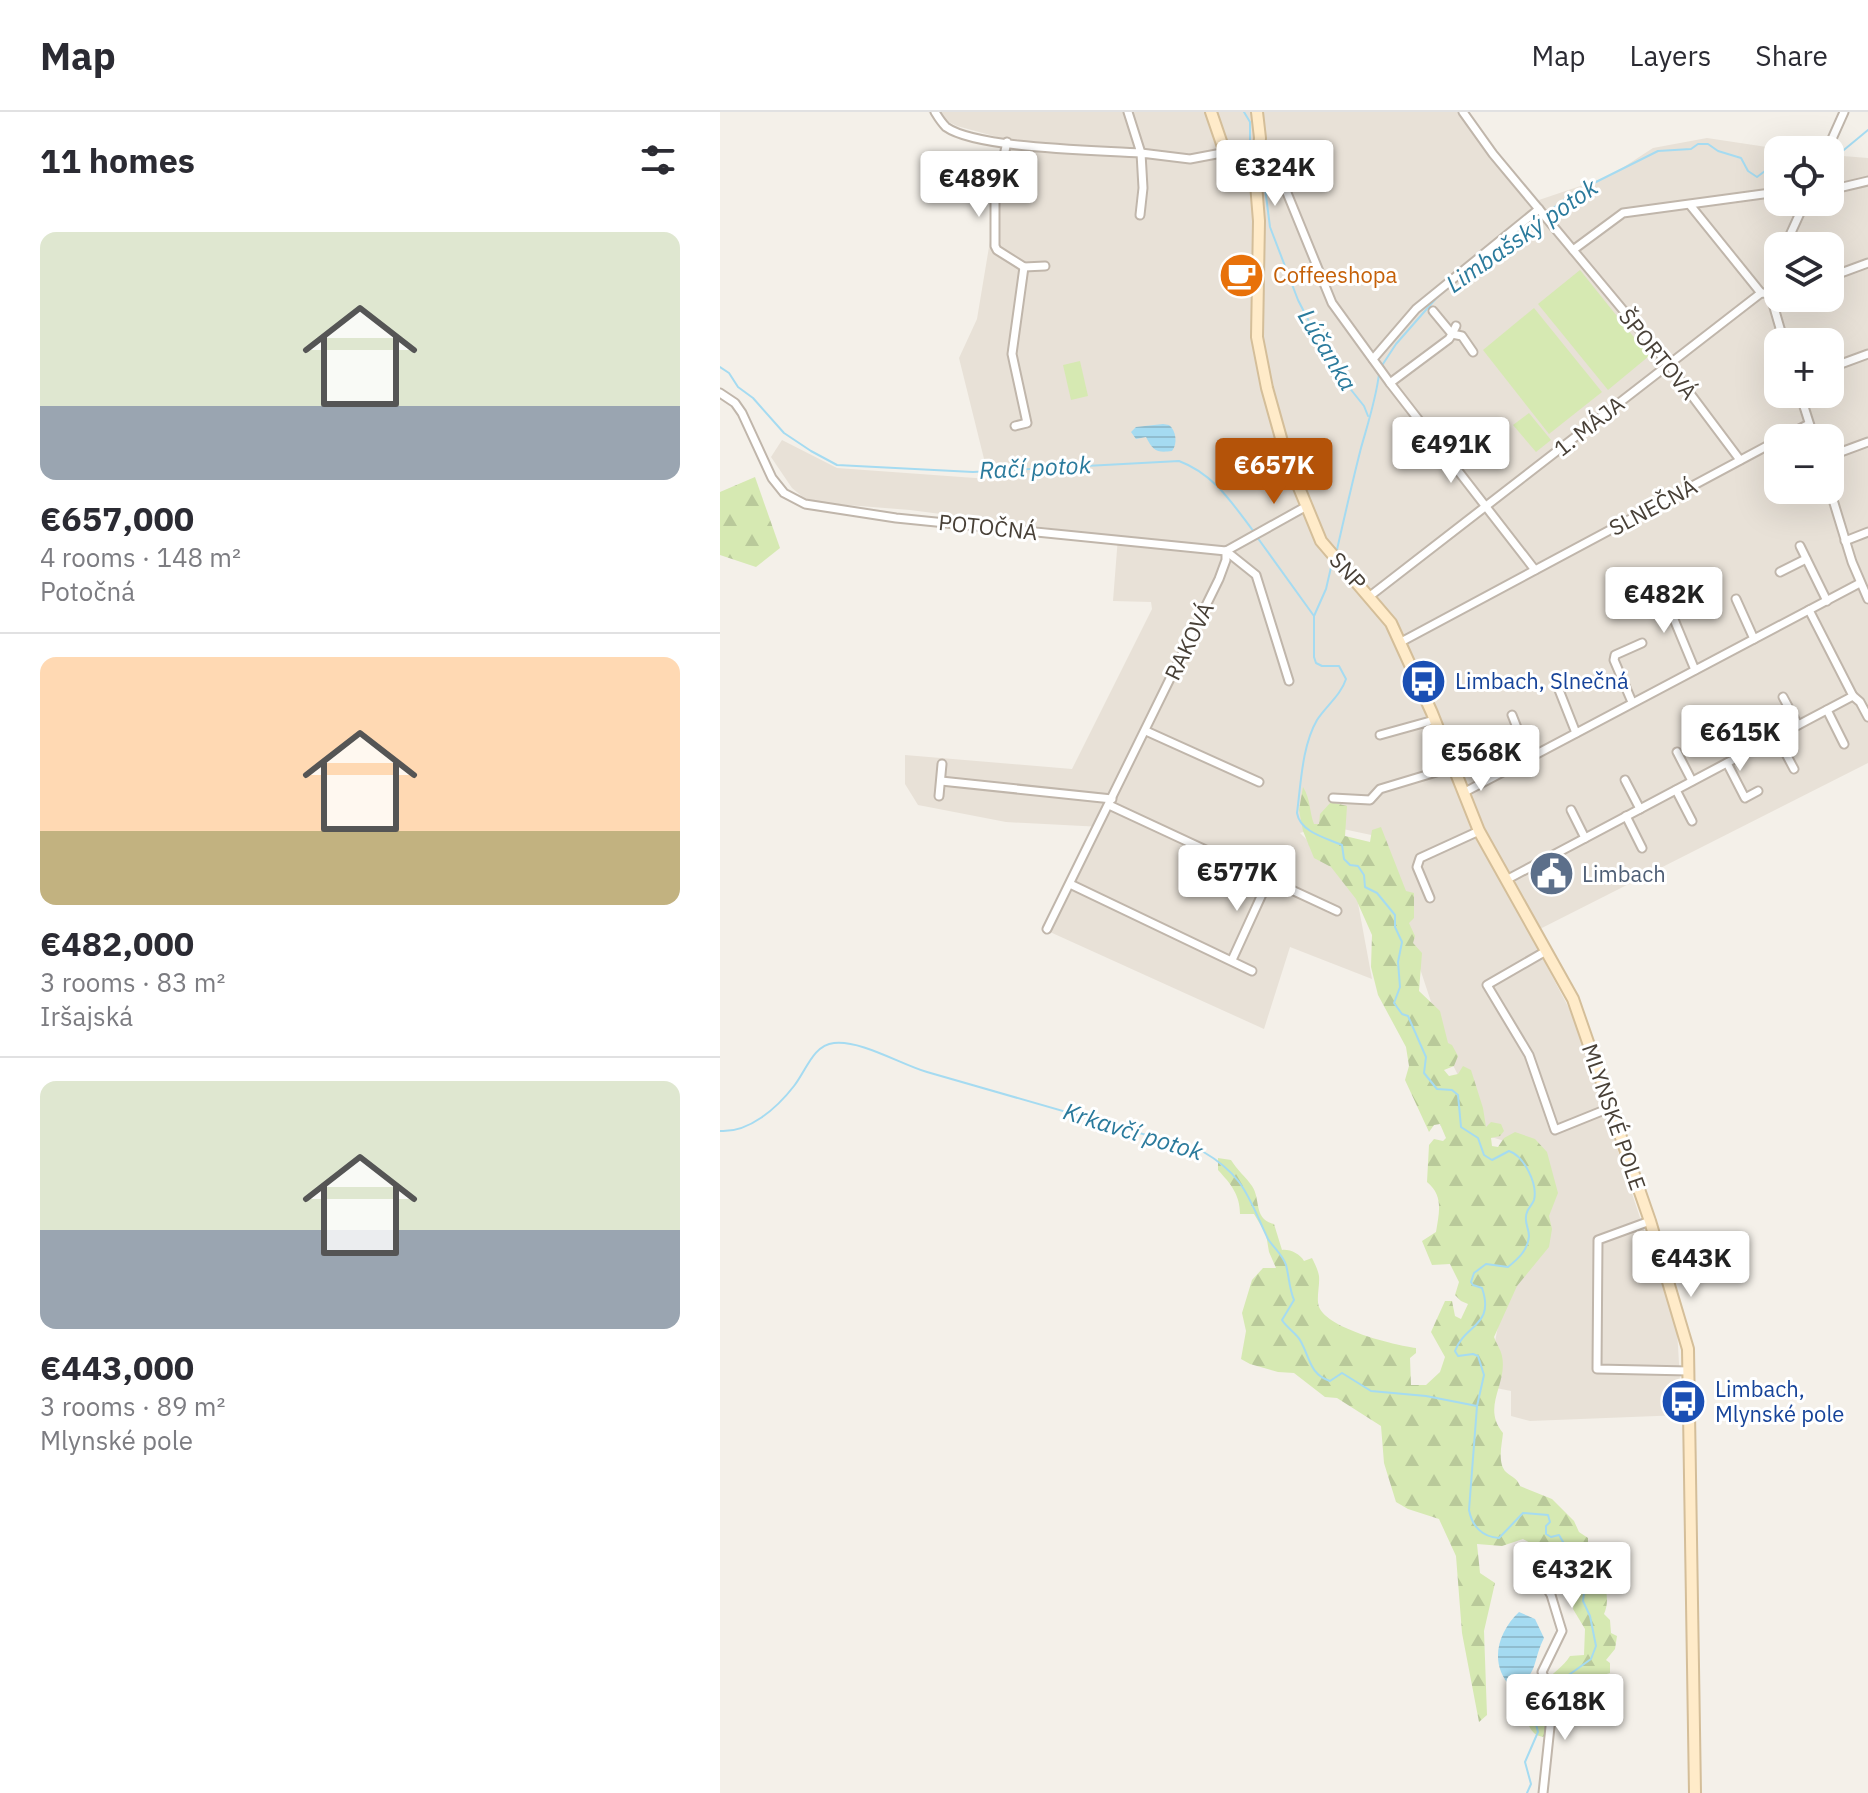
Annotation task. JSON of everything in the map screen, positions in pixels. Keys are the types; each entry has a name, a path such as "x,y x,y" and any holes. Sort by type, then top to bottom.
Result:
{"street":[{"path":"935,112 947,127 972,138 1190,159 1227,152"},
{"path":"1128,112 1141,153 1143,188 1140,215"},
{"path":"1211,112 1227,152 1245,172 1247,181 1259,175 1273,176 1283,183 1332,303 1535,570"},
{"name":"SNP","path":"1257,112 1260,138 1258,347 1277,430 1305,507 1330,553 1370,596 1401,642 1463,793"},
{"name":"ŠPORTOVÁ","path":"1463,112 1668,364 1740,460"},
{"path":"1833,136 1844,112"},
{"path":"1007,142 995,196 995,246 1024,267 1045,266"},
{"path":"1844,187 1868,181"},
{"path":"1573,250 1623,213 1764,194"},
{"path":"1690,205 1764,293"},
{"path":"1377,366 1416,309 1540,210"},
{"path":"1844,272 1868,263"},
{"path":"1024,267 1012,354 1027,423"},
{"name":"1. MÁJA","path":"1370,596 1761,293"},
{"path":"1433,311 1462,336 1473,352"},
{"path":"1390,383 1446,342 1454,330"},
{"path":"1844,363 1868,354"},
{"name":"POTOČNÁ","path":"720,393 735,403 742,413 772,478 784,493 805,504 896,518 1226,551"},
{"path":"1804,408 1809,424"},
{"path":"1015,426 1037,421"},
{"path":"1844,451 1868,442"},
{"name":"SLNEČNÁ","path":"1401,642 1764,447"},
{"path":"1834,504 1868,599"},
{"path":"1289,681 1256,575 1226,551 1305,507"},
{"path":"1845,541 1868,532"},
{"path":"1800,546 1827,601"},
{"name":"RAKOVÁ","path":"1047,929 1219,579 1226,551"},
{"path":"1780,572 1806,559"},
{"path":"1463,793 1860,583"},
{"path":"1661,588 1695,670"},
{"path":"1736,599 1754,639"},
{"path":"1809,610 1853,696 1868,717"},
{"path":"1632,702 1614,660 1615,655 1642,643"},
{"path":"1559,690 1576,733"},
{"path":"1506,880 1853,696"},
{"path":"1783,697 1798,725"},
{"path":"1827,710 1844,744"},
{"path":"1512,715 1529,758"},
{"path":"1380,735 1433,716"},
{"path":"1730,724 1745,753"},
{"path":"1146,731 1259,782"},
{"path":"1777,737 1794,769"},
{"path":"1677,752 1692,781"},
{"path":"1727,763 1745,798 1758,791"},
{"path":"939,796 942,764"},
{"path":"1333,798 1370,800 1380,789 1453,767"},
{"path":"1625,780 1640,809"},
{"path":"941,781 1111,802 1337,911"},
{"path":"1676,790 1692,821"},
{"name":"MLYNSKÉ POLE","path":"1463,793 1479,831 1573,999 1650,1221 1688,1349 1695,1793"},
{"path":"1571,810 1585,838"},
{"path":"1626,816 1642,848"},
{"path":"1430,898 1417,867 1420,858 1479,831"},
{"path":"1232,960 1269,879"},
{"path":"1070,884 1252,971"},
{"path":"1546,951 1487,985 1529,1055 1555,1130 1612,1107"},
{"path":"1650,1221 1598,1240 1597,1369 1689,1371"},
{"path":"1527,1573 1539,1575 1546,1585 1562,1631 1542,1672 1552,1708 1543,1793"}],"shaded area":[{"path":"928,112 1465,112 1533,202 1610,176 1653,148 1707,138 1764,147 1764,216 1844,216 1844,156 1868,158 1868,763 1530,934 1573,1016 1677,1329 1682,1415 1530,1421 1511,1416 1511,1391 1491,1387 1495,1342 1531,1149 1488,1136 1450,1059 1376,836 1324,825 1300,833 1355,887 1372,979 1290,947 1264,1029 1050,932 1102,827 1006,822 918,805 905,784 905,755 1072,769 1152,609 1151,602 1113,601 1118,537 910,510 809,502 792,488 771,457 782,440 837,468 989,479 959,358 977,319 997,199 1012,141 957,126"}],"green space":[{"path":"1580,270 1649,356 1608,390 1538,304"},
{"path":"1534,308 1602,392 1549,434 1483,350"},
{"path":"1080,361 1088,396 1071,400 1063,365"},
{"path":"1529,413 1551,440 1536,452 1513,425"},
{"path":"755,477 780,548 756,567 720,555 720,492"},
{"path":"1303,787 1314,824 1319,824 1320,814 1331,802 1347,806 1345,836 1370,842 1372,830 1381,827 1406,891 1414,893 1414,918 1409,923 1415,936 1413,943 1422,953 1419,991 1440,1011 1448,1043 1458,1056 1454,1066 1444,1070 1449,1076 1458,1074 1463,1066 1471,1070 1486,1127 1491,1122 1501,1124 1504,1131 1500,1136 1491,1138 1492,1146 1498,1147 1504,1138 1515,1132 1535,1139 1547,1152 1558,1193 1549,1216 1552,1229 1549,1247 1517,1286 1494,1337 1503,1367 1494,1414 1503,1433 1501,1459 1506,1472 1520,1486 1552,1499 1574,1521 1579,1532 1588,1538 1588,1548 1593,1553 1595,1566 1599,1566 1606,1590 1604,1614 1610,1620 1611,1633 1617,1636 1615,1649 1606,1660 1610,1663 1610,1673 1565,1701 1550,1700 1547,1734 1543,1737 1529,1726 1526,1704 1538,1687 1570,1656 1584,1655 1585,1629 1573,1609 1575,1596 1554,1556 1523,1539 1502,1546 1477,1544 1480,1573 1495,1583 1484,1631 1487,1715 1479,1722 1462,1633 1456,1556 1439,1519 1396,1502 1384,1463 1381,1426 1337,1398 1325,1397 1294,1373 1278,1372 1241,1359 1246,1331 1242,1313 1252,1280 1263,1268 1276,1268 1266,1234 1254,1214 1240,1214 1234,1190 1218,1170 1218,1158 1231,1160 1252,1186 1260,1213 1274,1224 1282,1250 1294,1252 1304,1261 1312,1258 1319,1276 1318,1303 1325,1315 1363,1335 1416,1348 1416,1353 1410,1358 1411,1385 1426,1385 1440,1372 1445,1357 1431,1332 1445,1301 1452,1301 1455,1316 1461,1319 1468,1304 1455,1295 1459,1282 1450,1264 1432,1265 1422,1241 1436,1232 1439,1212 1436,1193 1427,1182 1429,1145 1434,1139 1443,1141 1446,1138 1440,1124 1434,1125 1429,1132 1405,1080 1409,1066 1406,1047 1378,995 1371,967 1372,935 1356,899 1331,867 1314,858 1303,831 1299,810"}],"water":[{"path":"1169,425 1175,434 1172,451 1156,450 1146,437 1136,439 1131,432 1136,427"},
{"path":"1519,1612 1535,1619 1544,1638 1531,1674 1511,1687 1500,1669 1498,1649 1505,1629"}],"waterway":[{"name":"Lúčanka","path":"1244,112 1250,122 1250,143"},
{"name":"Limbašský potok","path":"1844,150 1868,130"},
{"name":"Limbašský potok","path":"1546,214 1570,195 1658,151 1691,149 1698,144 1708,144 1718,151 1741,158 1748,171 1757,177 1764,172"},
{"name":"Lúčanka","path":"1265,188 1270,227 1298,300 1332,366 1364,406 1368,416"},
{"name":"Limbašský potok","path":"1462,276 1541,218"},
{"name":"Limbašský potok","path":"1381,367 1396,344 1439,295"},
{"name":"Račí potok","path":"720,367 784,433 837,465 973,472 1179,461 1212,482 1254,532"},
{"name":"Limbašský potok","path":"1336,554 1379,374"},
{"name":"Račí potok","path":"1257,537 1314,616"},
{"name":"Limbašský potok","path":"1332,563 1326,589 1314,616 1314,657 1316,663 1322,666 1339,666 1346,679 1312,730 1303,765 1297,813 1308,830 1342,845 1344,859 1350,865 1358,866 1364,875 1365,887 1377,893 1395,915 1395,927 1402,942 1398,962 1400,987 1394,1003 1402,1014 1408,1016 1426,1057 1424,1073 1437,1089 1452,1090 1458,1095 1461,1127 1478,1138 1484,1155 1492,1160 1509,1151 1525,1164 1532,1179 1535,1194 1526,1214 1527,1246 1508,1267 1486,1264 1474,1273 1471,1282 1482,1288 1485,1310 1455,1351 1458,1356 1478,1356 1484,1375 1477,1406 1469,1510 1473,1521 1483,1533 1499,1538 1523,1513 1548,1515 1550,1522 1546,1526 1546,1534 1551,1537 1559,1535 1570,1554 1570,1565 1585,1585 1583,1601 1590,1616 1596,1646 1591,1659 1552,1687"},
{"name":"Krkavčí potok","path":"720,1131 741,1128 762,1118 787,1094 821,1048 845,1043 927,1072 1202,1151 1237,1179 1268,1239 1285,1261 1294,1300 1282,1320 1300,1340 1318,1374 1330,1381 1342,1373 1371,1391 1426,1396 1477,1406"},
{"name":"Limbašský potok","path":"1527,1793 1531,1784 1525,1762 1538,1732 1532,1709 1540,1692 1546,1690"}],"place":[{"name":"Coffeeshopa","path":"1242,275"},
{"name":"Limbach, Slnečná","path":"1424,681"},
{"name":"Limbach","path":"1551,874"},
{"name":"Limbach, Mlynské pole","path":"1684,1402"}]}
